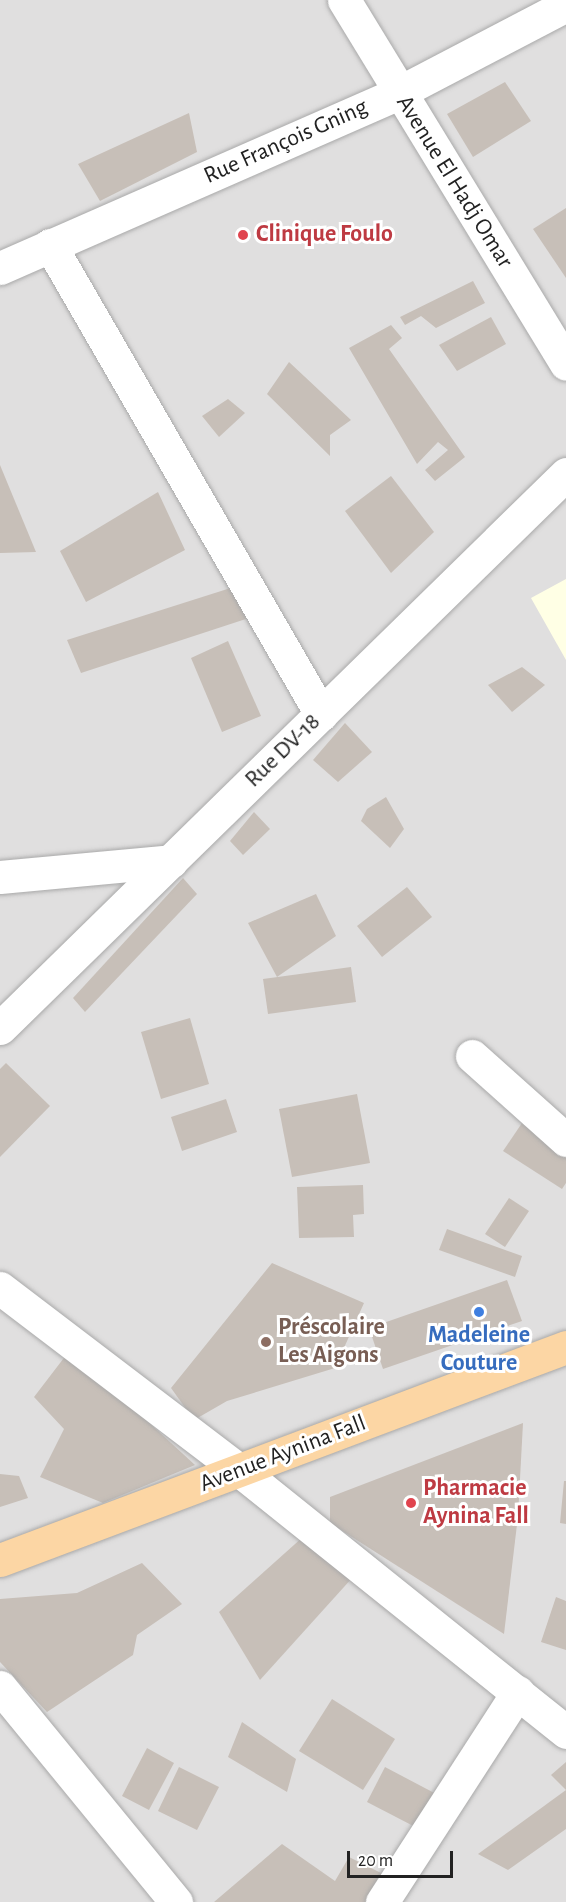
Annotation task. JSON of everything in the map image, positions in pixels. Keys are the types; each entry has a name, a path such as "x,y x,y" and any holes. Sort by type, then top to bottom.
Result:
{"main road":[{"name":"Avenue Aynina Fall","path":"0,1560 566,1347"}],"street":[{"name":"Avenue El Hadj Omar","path":"344,0 398,93 566,363"},
{"name":"Rue François Gning","path":"0,268 398,93 566,5"},
{"path":"50,245 321,714"},
{"name":"Rue DV-18","path":"0,1028 566,474"},
{"path":"0,877 171,861"},
{"path":"472,1056 566,1140"},
{"path":"0,1288 239,1470 566,1732"},
{"path":"0,1687 176,1902"},
{"path":"382,1902 518,1692"}],"shaded area":[{"path":"0,0 566,0 566,1902 0,1902"},
{"path":"566,579 566,660 531,598"}],"building":[{"path":"505,82 531,121 473,157 447,114"},
{"path":"189,113 197,152 100,201 78,164"},
{"path":"566,208 566,278 533,229"},
{"path":"473,281 485,303 436,328 421,316 405,325 400,317"},
{"path":"491,317 506,344 457,371 439,345"},
{"path":"391,325 402,338 389,349 465,457 435,481 425,470 448,450 438,442 417,464 349,348"},
{"path":"289,362 351,420 330,435 330,456 267,394"},
{"path":"228,399 245,413 219,437 202,416"},
{"path":"0,465 36,552 0,553"},
{"path":"391,476 434,532 391,573 345,511"},
{"path":"158,492 185,550 86,602 60,551"},
{"path":"240,585 255,616 81,673 67,640"},
{"path":"228,641 261,716 222,732 191,658"},
{"path":"522,667 545,685 512,712 488,685"},
{"path":"345,723 372,752 338,782 313,760"},
{"path":"386,797 404,829 390,848 361,821 367,809"},
{"path":"254,812 270,829 243,855 230,841"},
{"path":"183,878 197,894 85,1012 73,998"},
{"path":"407,887 432,917 382,957 357,926"},
{"path":"316,894 336,936 277,977 248,923"},
{"path":"351,967 356,1002 268,1014 263,979"},
{"path":"190,1018 209,1084 161,1099 141,1032"},
{"path":"6,1063 50,1106 0,1157 0,1069"},
{"path":"357,1094 370,1163 292,1177 279,1109"},
{"path":"226,1099 237,1132 182,1151 171,1117"},
{"path":"522,1123 566,1151 566,1183 562,1189 503,1151"},
{"path":"363,1185 364,1214 353,1215 354,1237 299,1238 297,1187"},
{"path":"509,1198 529,1211 505,1247 485,1234"},
{"path":"447,1229 522,1256 515,1277 439,1250"},
{"path":"272,1263 364,1303 335,1368 227,1401 194,1420 171,1388"},
{"path":"507,1280 522,1321 383,1369 369,1328"},
{"path":"70,1350 195,1465 103,1503 40,1477 64,1429 34,1397"},
{"path":"523,1423 518,1516 504,1634 330,1523 330,1497"},
{"path":"0,1474 19,1476 28,1498 0,1507"},
{"path":"564,1481 566,1481 566,1524 560,1523"},
{"path":"304,1536 353,1577 260,1680 219,1612"},
{"path":"142,1563 182,1604 137,1635 133,1655 47,1712 0,1662 0,1599 77,1593"},
{"path":"556,1597 566,1601 566,1650 541,1642"},
{"path":"332,1699 395,1739 363,1790 299,1751"},
{"path":"242,1722 296,1759 287,1792 228,1757"},
{"path":"147,1748 174,1763 149,1810 122,1796"},
{"path":"566,1762 566,1790 551,1775"},
{"path":"179,1767 219,1787 197,1830 158,1811"},
{"path":"385,1767 440,1796 423,1831 367,1802"},
{"path":"566,1790 566,1829 508,1870 478,1854"},
{"path":"282,1844 335,1881 349,1857 395,1880 379,1902 214,1902"}],"place":[{"name":"Clinique Foulo","path":"243,235"},
{"name":"Madeleine Couture","path":"479,1312"},
{"name":"Préscolaire Les Aigons","path":"266,1342"},
{"name":"Pharmacie Aynina Fall","path":"411,1503"}]}
